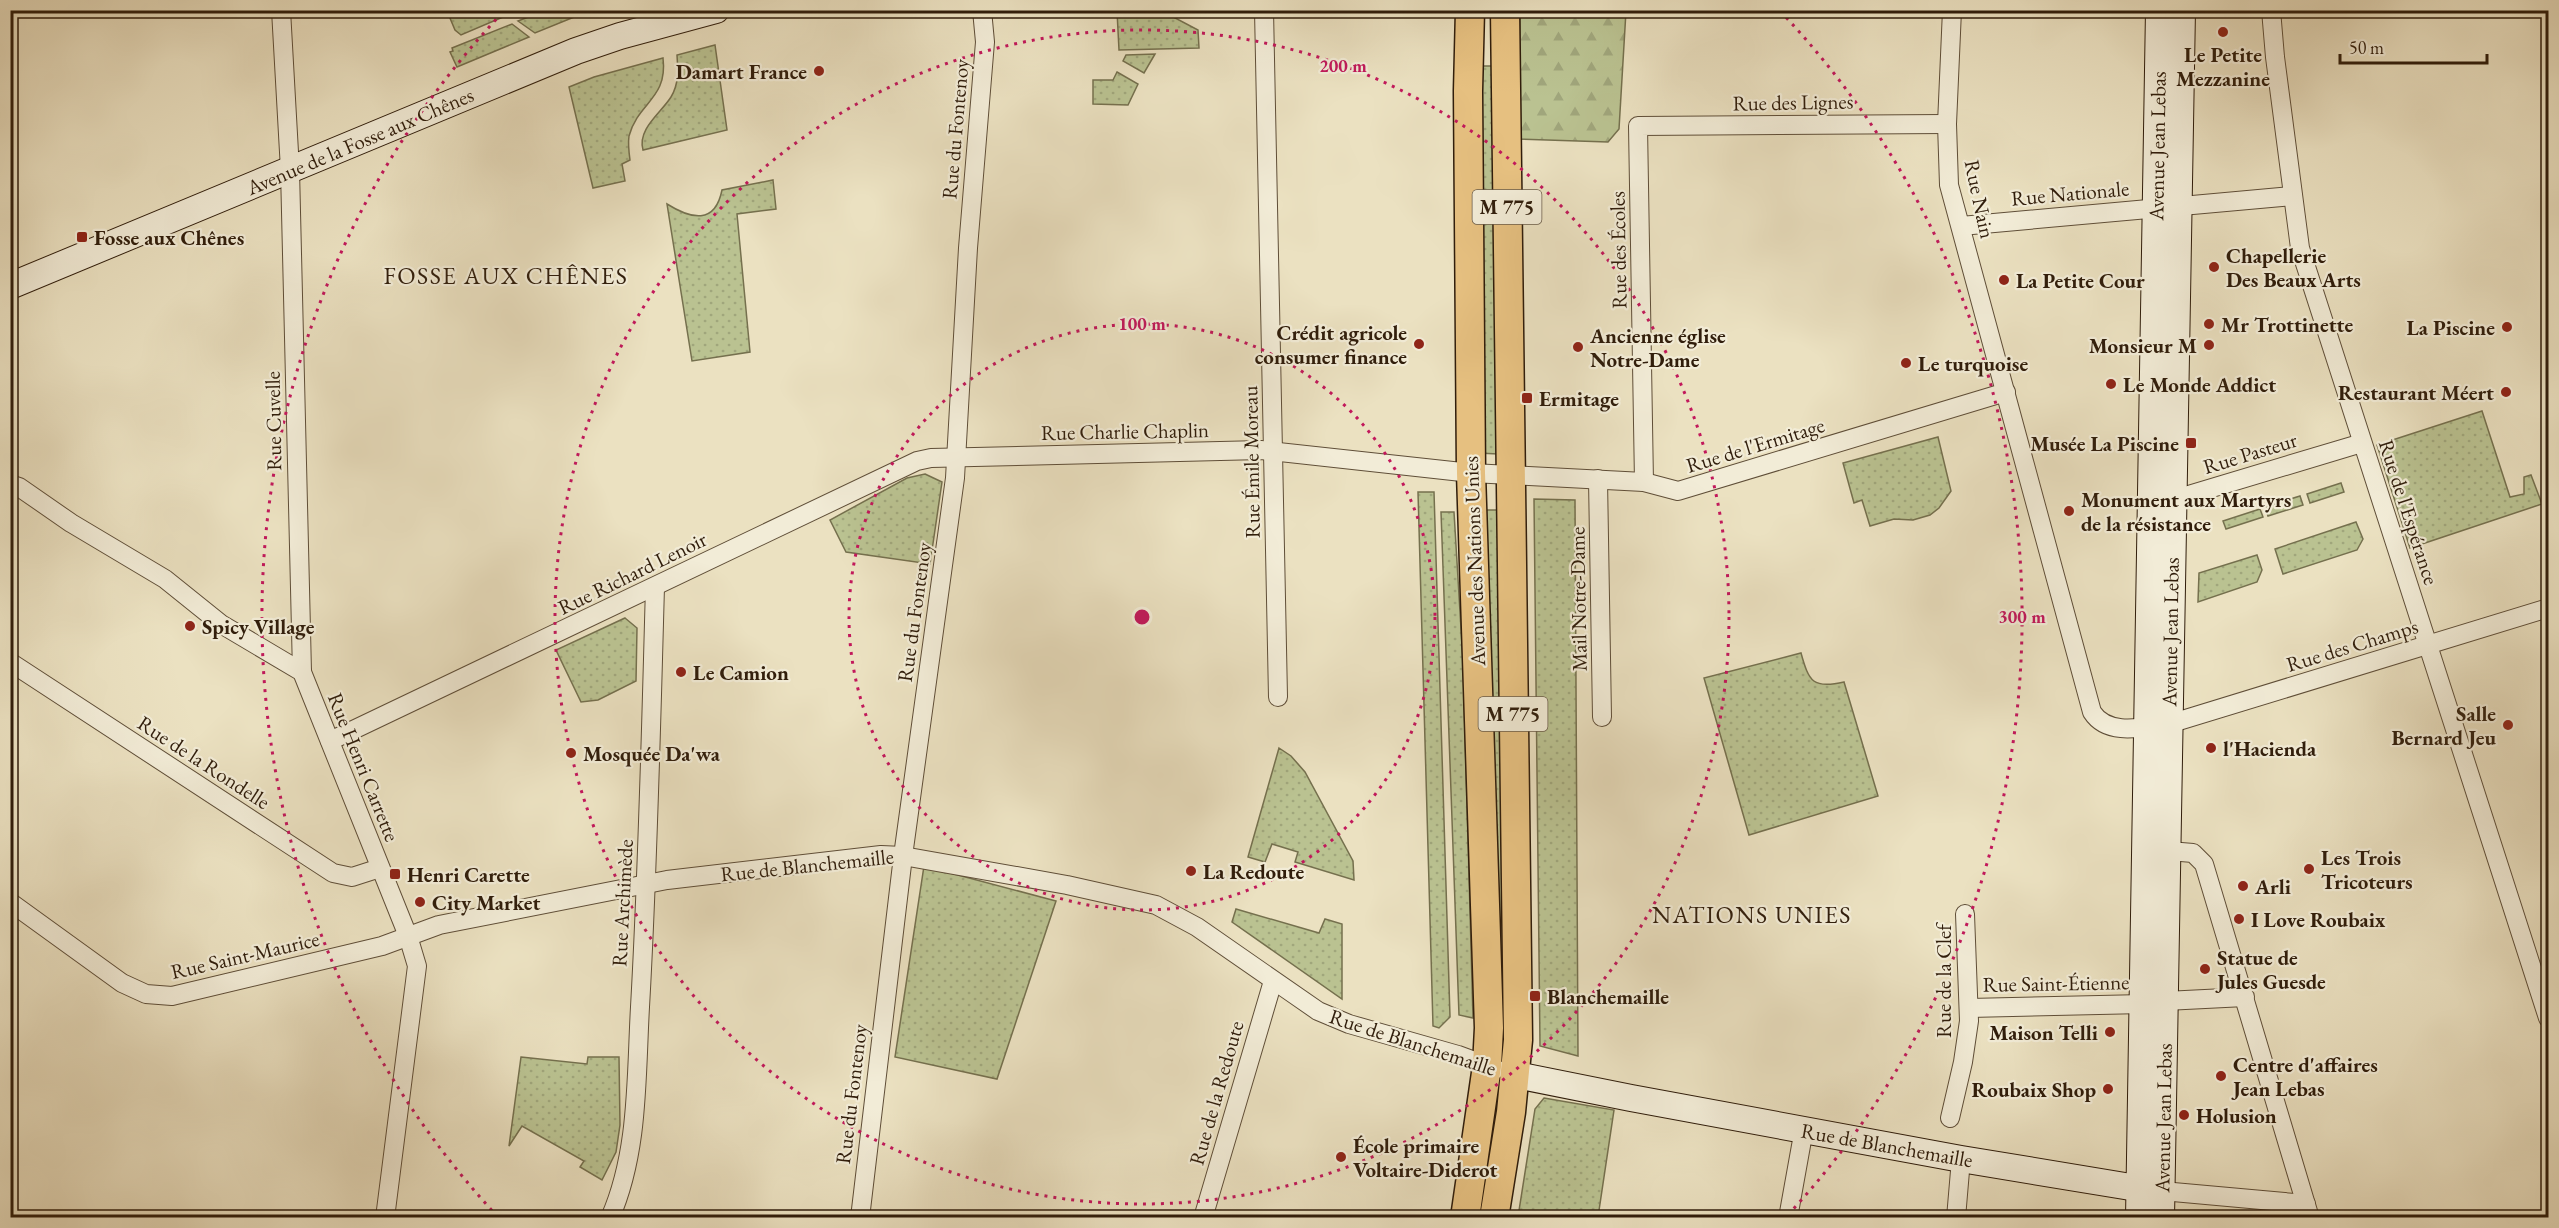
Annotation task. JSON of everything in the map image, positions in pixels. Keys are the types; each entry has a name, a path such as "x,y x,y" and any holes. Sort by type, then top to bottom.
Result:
{"main road":[{"name":"Avenue de la Fosse aux Chênes","path":"10,286 576,51 620,36 716,10"},
{"name":"Avenue des Nations Unies","path":"1465,1218 1487,1066 1489,1028 1471,473 1468,100 1470,10"},
{"name":"Avenue des Nations Unies","path":"1494,1218 1516,1075 1518,1040 1505,10"},
{"name":"Avenue Jean Lebas","path":"2159,10 2167,207 2151,1190 2161,1218"},
{"name":"Avenue Jean Lebas","path":"2167,207 2182,10"},
{"name":"Rue de Blanchemaille","path":"1516,1075 1961,1159 2151,1190"},
{"name":"Avenue Jean Lebas","path":"2139,1218 2151,1190"}],"street":[{"name":"Rue Cuvelle","path":"281,10 290,170 302,672"},
{"name":"Rue du Fontenoy","path":"860,1218 903,856 957,458 968,248 985,42 981,10"},
{"name":"Rue Émile Moreau","path":"1264,10 1278,697"},
{"name":"Rue Nain","path":"1952,10 1947,124 1950,185 2092,712 2110,727 2159,725"},
{"name":"Rue de l'Espérance","path":"2271,10 2300,248 2548,1018"},
{"name":"Rue des Lignes","path":"1638,126 1947,124"},
{"name":"Rue des Écoles","path":"1638,126 1644,482"},
{"name":"Rue Nationale","path":"1961,226 2292,196"},
{"name":"Rue de l'Ermitage","path":"1510,476 1644,482 1678,491 1690,489 2006,392"},
{"name":"Rue Pasteur","path":"2162,503 2362,443"},
{"name":"Rue Charlie Chaplin","path":"957,458 1274,451 1510,476"},
{"name":"Rue Richard Lenoir","path":"330,741 655,587 903,465 924,459 957,458"},
{"name":"Mail Notre-Dame","path":"1598,479 1602,717"},
{"path":"10,484 19,487 71,523 165,579 221,624 302,672"},
{"name":"Rue Archimède","path":"615,1217 629,1159 647,884 655,587"},
{"name":"Rue des Champs","path":"2159,725 2548,608"},
{"name":"Rue de la Rondelle","path":"10,662 333,873 352,877 380,868"},
{"name":"Rue Henri Carrette","path":"302,672 408,936 417,966 418,975 385,1218"},
{"path":"2157,850 2193,853 2204,864 2308,1211"},
{"name":"Rue de Blanchemaille","path":"408,936 439,925 647,884 881,855 903,856 1067,885 1156,905 1197,927 1318,1011 1516,1075"},
{"name":"Rue Saint-Maurice","path":"10,902 122,983 146,994 160,997 382,946 408,936"},
{"name":"Rue de la Clef","path":"1950,1118 1968,1036 1965,914"},
{"name":"Rue de la Redoute","path":"1203,1218 1273,981"},
{"name":"Rue Saint-Étienne","path":"1969,1008 2245,997"},
{"path":"1788,1218 1804,1129"},
{"path":"1956,1218 1961,1159"},
{"name":"Rue de Blanchemaille","path":"2151,1190 2308,1211"}],"green space":[{"path":"447,11 495,11 503,17 461,35 455,30"},
{"path":"544,11 589,11 535,33 518,21"},
{"path":"1117,11 1162,11 1198,30 1199,48 1119,50"},
{"path":"1520,11 1626,11 1619,129 1608,142 1519,139"},
{"path":"512,24 529,37 457,67 450,52 453,51 452,48"},
{"path":"715,45 727,130 643,150 643,135 671,97 677,82 677,55"},
{"path":"1155,54 1144,73 1123,61 1126,55"},
{"path":"663,58 661,83 657,92 639,115 629,136 630,160 622,164 625,181 593,188 569,87 594,77"},
{"path":"1478,66 1494,66 1498,454 1478,453"},
{"path":"1117,72 1138,84 1128,105 1093,104 1093,80 1113,80"},
{"path":"773,180 776,209 737,214 750,352 692,361 667,204 685,213 701,216 714,209 722,190"},
{"path":"2482,411 2510,497 2524,494 2524,477 2531,475 2542,504 2410,548 2377,445"},
{"path":"1938,437 1951,491 1939,508 1930,515 1913,520 1894,519 1870,526 1862,500 1854,503 1843,463"},
{"path":"925,474 942,482 930,564 846,552 830,520 907,478"},
{"path":"2341,483 2344,492 2310,503 2307,494"},
{"path":"1418,492 1434,492 1450,1017 1439,1028 1433,1026"},
{"path":"2300,496 2303,505 2268,516 2265,507"},
{"path":"1534,499 1575,500 1578,1056 1540,1046"},
{"path":"2260,509 2263,517 2226,529 2223,521"},
{"path":"1480,510 1501,510 1508,1039 1498,1034"},
{"path":"1441,512 1454,512 1463,662 1473,1018 1459,1015"},
{"path":"2356,522 2363,539 2357,550 2283,574 2275,549"},
{"path":"2257,555 2262,570 2257,582 2198,602 2199,573"},
{"path":"625,618 637,628 636,681 598,700 581,702 556,650"},
{"path":"1801,653 1807,671 1814,681 1819,684 1844,682 1878,796 1749,835 1704,678"},
{"path":"1279,748 1291,756 1305,772 1353,861 1354,880 1295,862 1298,852 1272,844 1265,862 1248,857"},
{"path":"924,866 1056,901 997,1079 895,1057"},
{"path":"1236,909 1319,933 1325,919 1342,924 1342,999 1232,922"},
{"path":"521,1057 587,1064 588,1057 619,1057 620,1125 616,1152 602,1180 580,1167 584,1161 522,1126 509,1146"},
{"path":"1544,1098 1614,1110 1598,1217 1518,1217 1535,1109"}],"place":[{"name":"Le Petite Mezzanine","path":"2223,32"},
{"name":"Damart France","path":"819,71"},
{"name":"Fosse aux Chênes","path":"82,237"},
{"name":"Chapellerie Des Beaux Arts","path":"2214,267"},
{"name":"La Petite Cour","path":"2004,280"},
{"name":"Mr Trottinette","path":"2209,324"},
{"name":"La Piscine","path":"2507,327"},
{"name":"Crédit agricole consumer finance","path":"1419,344"},
{"name":"Monsieur M","path":"2209,345"},
{"name":"Ancienne église Notre-Dame","path":"1578,347"},
{"name":"Le turquoise","path":"1906,363"},
{"name":"Le Monde Addict","path":"2111,384"},
{"name":"Restaurant Méert","path":"2506,392"},
{"name":"Ermitage","path":"1527,398"},
{"name":"Musée La Piscine","path":"2191,443"},
{"name":"Monument aux Martyrs de la résistance","path":"2069,511"},
{"name":"Spicy Village","path":"190,626"},
{"name":"Le Camion","path":"681,672"},
{"name":"Salle Bernard Jeu","path":"2508,725"},
{"name":"l'Hacienda","path":"2211,748"},
{"name":"Mosquée Da'wa","path":"571,753"},
{"name":"Les Trois Tricoteurs","path":"2309,869"},
{"name":"La Redoute","path":"1191,871"},
{"name":"Henri Carette","path":"395,874"},
{"name":"Arli","path":"2243,886"},
{"name":"City Market","path":"420,902"},
{"name":"I Love Roubaix","path":"2239,919"},
{"name":"Statue de Jules Guesde","path":"2205,969"},
{"name":"Blanchemaille","path":"1535,996"},
{"name":"Maison Telli","path":"2110,1032"},
{"name":"Centre d'affaires Jean Lebas","path":"2221,1076"},
{"name":"Roubaix Shop","path":"2108,1089"},
{"name":"Holusion","path":"2184,1115"},
{"name":"École primaire Voltaire-Diderot","path":"1341,1157"}],"district":[{"name":"FOSSE AUX CHÊNES","path":"506,275"},
{"name":"NATIONS UNIES","path":"1752,914"}]}
